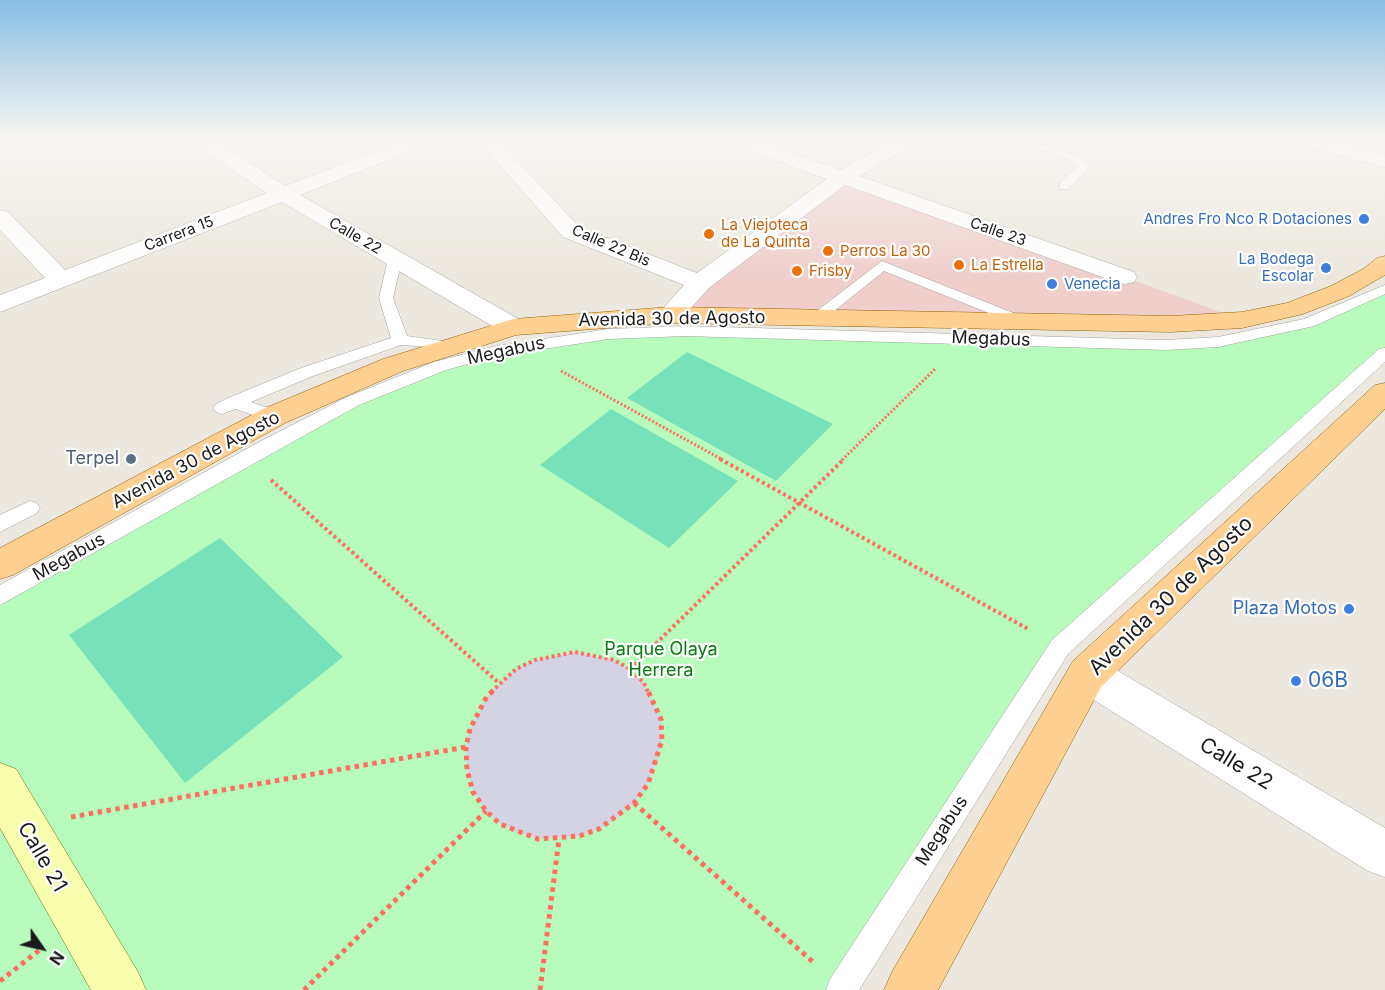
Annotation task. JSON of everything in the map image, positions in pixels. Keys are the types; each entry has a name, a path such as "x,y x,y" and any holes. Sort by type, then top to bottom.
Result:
{"main road":[{"name":"Avenida 30 de Agosto","path":"0,565 274,416 393,365 452,346 516,337 591,319 670,315 1026,323 1170,324 1242,320 1294,309 1340,291 1372,274 1385,263"},
{"name":"Avenida 30 de Agosto","path":"910,990 1074,660 1385,392"},
{"name":"Calle 21","path":"0,786 120,990"}],"street":[{"name":"Calle 22","path":"270,185 395,259 516,337"},
{"name":"Carrera 15","path":"0,304 306,185"},
{"name":"Calle 22 Bis","path":"529,185 571,232 700,283"},
{"path":"670,315 700,283 832,185"},
{"name":"Calle 23","path":"866,185 1125,277"},
{"path":"0,217 61,280"},
{"name":"Calle 22","path":"1074,660 1385,854"}],"lane":[{"path":"395,259 386,298 400,340"},
{"path":"818,317 882,265 1026,323"},
{"name":"Megabus","path":"0,596 246,458 353,401 402,379 516,337 685,331 1166,345 1218,342 1309,322 1385,289"},
{"path":"274,416 228,405 307,372 400,340 452,346"},
{"name":"Megabus","path":"842,989 1074,660 1385,353"},
{"path":"0,524 30,508"}],"path":[{"path":"516,337 1074,660"},
{"path":"630,669 966,339"},
{"path":"246,458 499,683"},
{"path":"575,652 614,660 630,669 644,683 654,700 661,719 662,740 657,762 648,784 634,803 599,829 559,839 538,839 500,824 486,811 473,792 467,770 466,747 477,712 499,683 535,660 575,652"},
{"path":"23,826 466,747"},
{"path":"634,803 842,989"},
{"path":"304,990 486,811"},
{"path":"540,990 559,839"}],"shaded area":[{"path":"833,185 866,185 1242,320 670,315"},
{"path":"575,652 614,660 630,669 644,683 661,719 662,740 657,762 648,784 634,803 618,817 599,829 579,836 538,839 500,824 486,811 473,792 467,770 466,747 470,729 487,696 516,669 535,660"}],"green space":[{"name":"Parque Olaya Herrera","path":"1385,289 1385,353 1060,647 841,990 0,990 0,596 267,446 440,366 608,334 1218,342 1309,323"},
{"path":"687,352 833,424 776,481 627,398"},
{"path":"611,409 738,481 669,548 540,465"},
{"path":"220,538 343,657 185,783 69,635"}],"place":[{"name":"Andres Fro Nco R Dotaciones","path":"1364,219"},
{"name":"La Viejoteca de La Quinta","path":"709,234"},
{"name":"Perros La 30","path":"828,251"},
{"name":"La Estrella","path":"959,265"},
{"name":"La Bodega Escolar","path":"1326,268"},
{"name":"Frisby","path":"797,271"},
{"name":"Venecia","path":"1052,284"},
{"name":"Terpel","path":"131,459"},
{"name":"Plaza Motos","path":"1349,609"},
{"name":"06B","path":"1296,681"}]}
